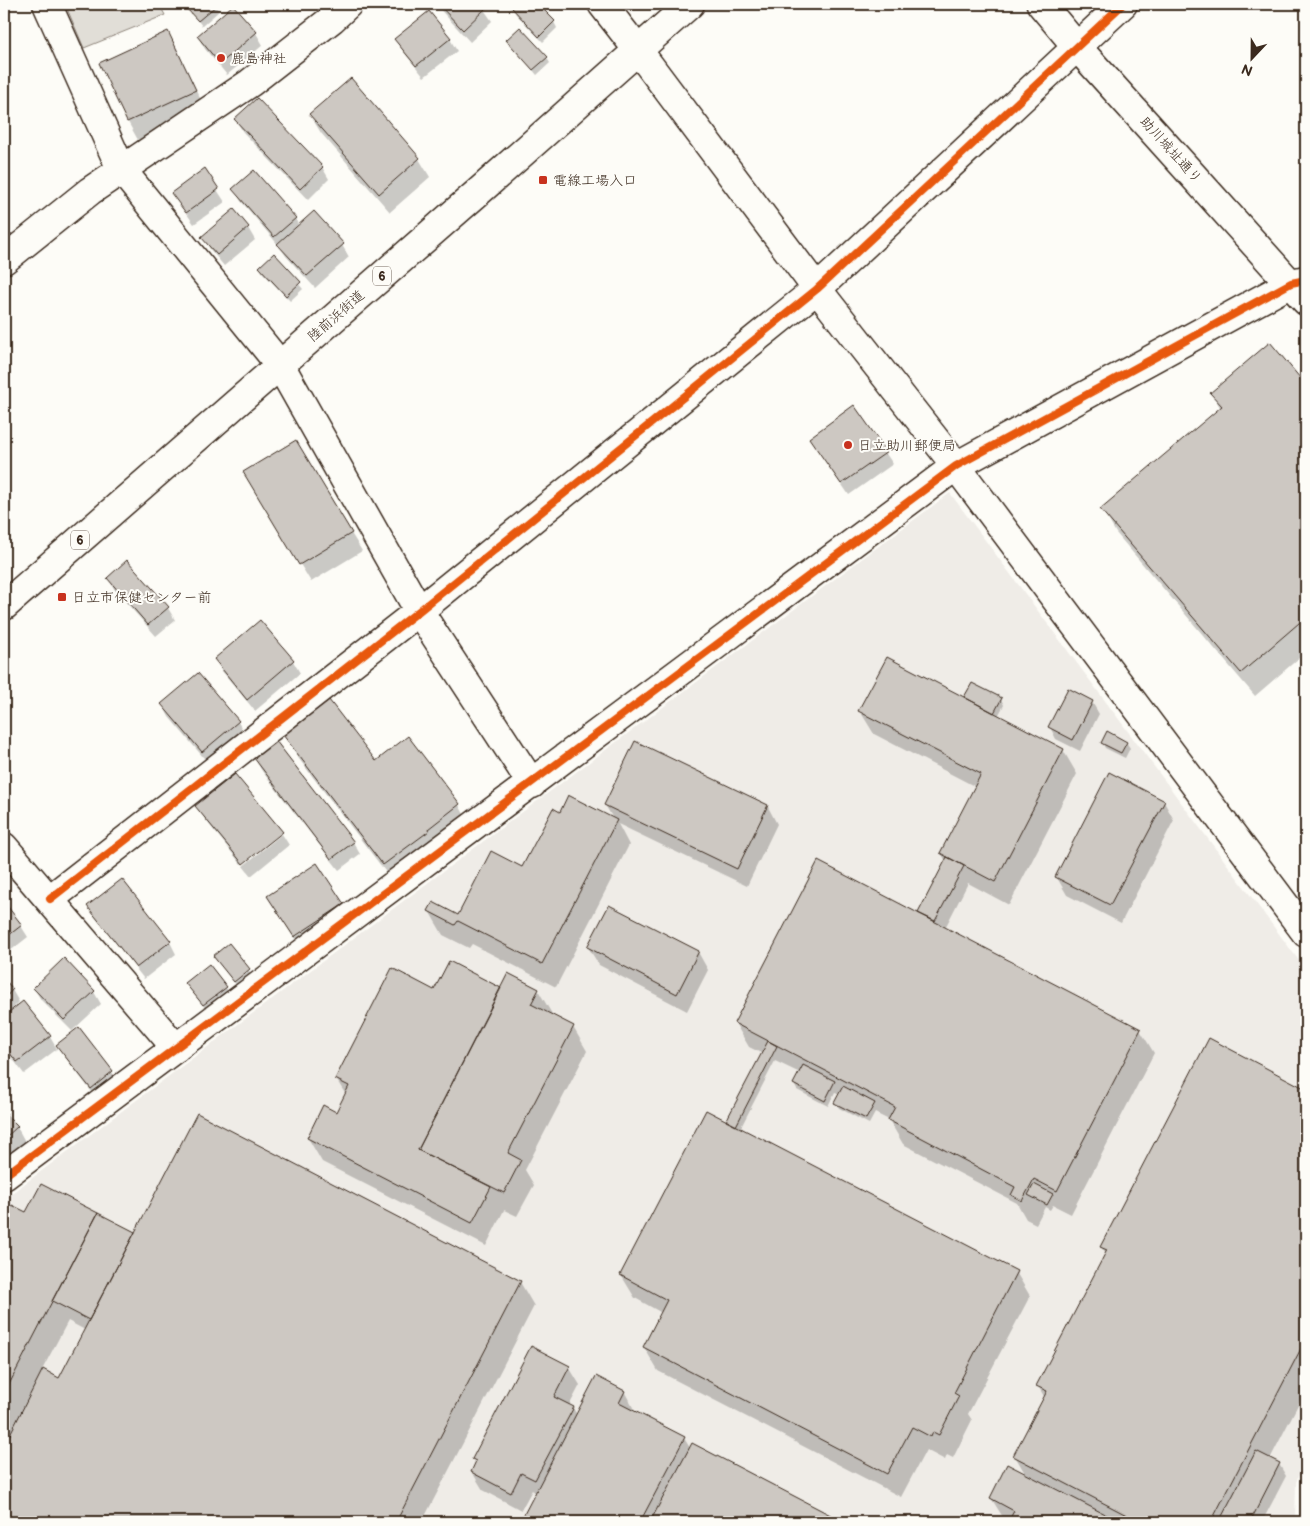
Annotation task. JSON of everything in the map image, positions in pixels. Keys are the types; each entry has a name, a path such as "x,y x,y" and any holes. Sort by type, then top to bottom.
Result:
{"main road":[{"path":"47,4 121,170 280,365 419,611 532,784"},
{"path":"4,260 90,191 250,82 332,20 348,4"},
{"path":"602,4 817,289 956,466 1306,932"},
{"name":"陸前浜街道","path":"4,606 690,4"},
{"name":"助川城址通り","path":"1041,4 1077,47 1301,288"},
{"path":"50,899 419,611 817,289 1123,4"},
{"path":"4,1176 956,466 1301,288"},
{"path":"4,846 176,1048"}],"shaded area":[{"path":"65,4 159,4 165,15 84,48"},
{"path":"950,493 1306,970 1306,1459 1296,1482 1295,1522 4,1522 4,1199"}],"building":[{"path":"193,4 217,5 198,21 187,9"},
{"path":"438,4 482,4 486,8 463,30"},
{"path":"516,4 538,4 555,21 539,37 512,8"},
{"path":"233,5 257,32 220,64 197,36"},
{"path":"429,11 451,38 416,66 394,39"},
{"path":"520,27 548,57 533,70 506,40"},
{"path":"168,31 196,90 127,122 99,63"},
{"path":"351,78 420,158 379,194 309,114"},
{"path":"257,98 323,167 300,189 234,119"},
{"path":"205,168 219,189 186,213 171,193"},
{"path":"254,170 296,218 274,237 232,189"},
{"path":"234,209 249,227 217,255 201,237"},
{"path":"314,211 344,244 307,276 277,244"},
{"path":"274,253 301,282 286,296 259,267"},
{"path":"1270,342 1306,385 1306,617 1241,673 1100,509 1222,406 1210,393"},
{"path":"854,405 887,452 841,484 809,438"},
{"path":"296,440 352,533 299,565 243,472"},
{"path":"127,560 169,607 148,625 107,578"},
{"path":"260,620 294,660 247,700 214,659"},
{"path":"887,657 1064,749 995,882 940,853 981,774 858,711"},
{"path":"198,673 239,721 202,752 161,704"},
{"path":"972,683 1002,698 994,713 964,697"},
{"path":"1068,688 1093,701 1073,740 1048,727"},
{"path":"329,700 376,761 408,736 460,804 428,829 429,831 383,865 283,735"},
{"path":"1107,731 1127,742 1121,753 1101,743"},
{"path":"276,741 354,842 331,859 254,758"},
{"path":"635,741 768,805 737,869 604,805"},
{"path":"1109,772 1165,801 1110,905 1055,877"},
{"path":"235,774 283,832 243,864 195,806"},
{"path":"568,795 617,820 542,964 458,921 455,925 428,911 433,902 458,915 491,851 522,867 553,808 560,812"},
{"path":"947,857 964,866 935,921 918,913"},
{"path":"818,861 1141,1029 1057,1191 1034,1179 1022,1201 1011,1195 1015,1187 888,1120 895,1107 734,1023"},
{"path":"317,863 344,904 294,937 267,896"},
{"path":"122,879 171,941 136,968 87,906"},
{"path":"4,902 22,925 4,939"},
{"path":"609,905 699,951 677,994 587,947"},
{"path":"229,943 250,969 234,982 213,956"},
{"path":"64,958 95,991 64,1020 33,988"},
{"path":"449,961 501,988 418,1150 491,1187 472,1223 307,1138 323,1105 336,1112 349,1086 335,1079 392,968 434,990"},
{"path":"209,964 227,987 203,1005 185,983"},
{"path":"508,973 539,989 531,1004 574,1026 508,1153 521,1160 504,1193 418,1150"},
{"path":"4,979 13,989 4,999"},
{"path":"23,1001 51,1036 17,1062 4,1046 4,1016"},
{"path":"79,1027 113,1071 91,1089 56,1045"},
{"path":"1209,1038 1306,1089 1306,1339 1211,1522 1140,1522 1013,1456 1047,1391 1036,1386 1107,1250 1100,1247"},
{"path":"768,1041 777,1046 736,1126 726,1121"},
{"path":"803,1065 835,1081 825,1101 793,1084"},
{"path":"843,1086 875,1103 866,1119 834,1103"},
{"path":"706,1110 1017,1271 954,1393 959,1396 939,1435 933,1432 931,1437 912,1427 887,1474 643,1347 667,1300 620,1275"},
{"path":"4,1112 18,1126 4,1139"},
{"path":"197,1113 521,1281 396,1522 4,1522 4,1446 43,1369 59,1378"},
{"path":"41,1184 98,1213 4,1394 4,1219 12,1205 26,1212"},
{"path":"1034,1184 1053,1194 1047,1205 1028,1195"},
{"path":"98,1213 135,1232 89,1320 52,1301"},
{"path":"531,1346 570,1366 554,1397 574,1407 535,1480 521,1473 511,1493 471,1472 476,1461 472,1459"},
{"path":"596,1376 625,1391 619,1403 685,1437 640,1522 520,1522"},
{"path":"692,1443 844,1522 650,1522"},
{"path":"1256,1451 1280,1463 1250,1522 1219,1522"},
{"path":"1007,1464 1120,1522 1008,1522 1014,1511 990,1498"}],"cycle path":[{"path":"50,899 419,611 817,289 1123,4"},
{"path":"4,1176 956,466 1291,283 1306,280"}],"place":[{"name":"鹿島神社","path":"221,58"},
{"name":"電線工場入口","path":"543,180"},
{"name":"日立助川郵便局","path":"848,445"},
{"name":"日立市保健センター前","path":"62,597"}]}
